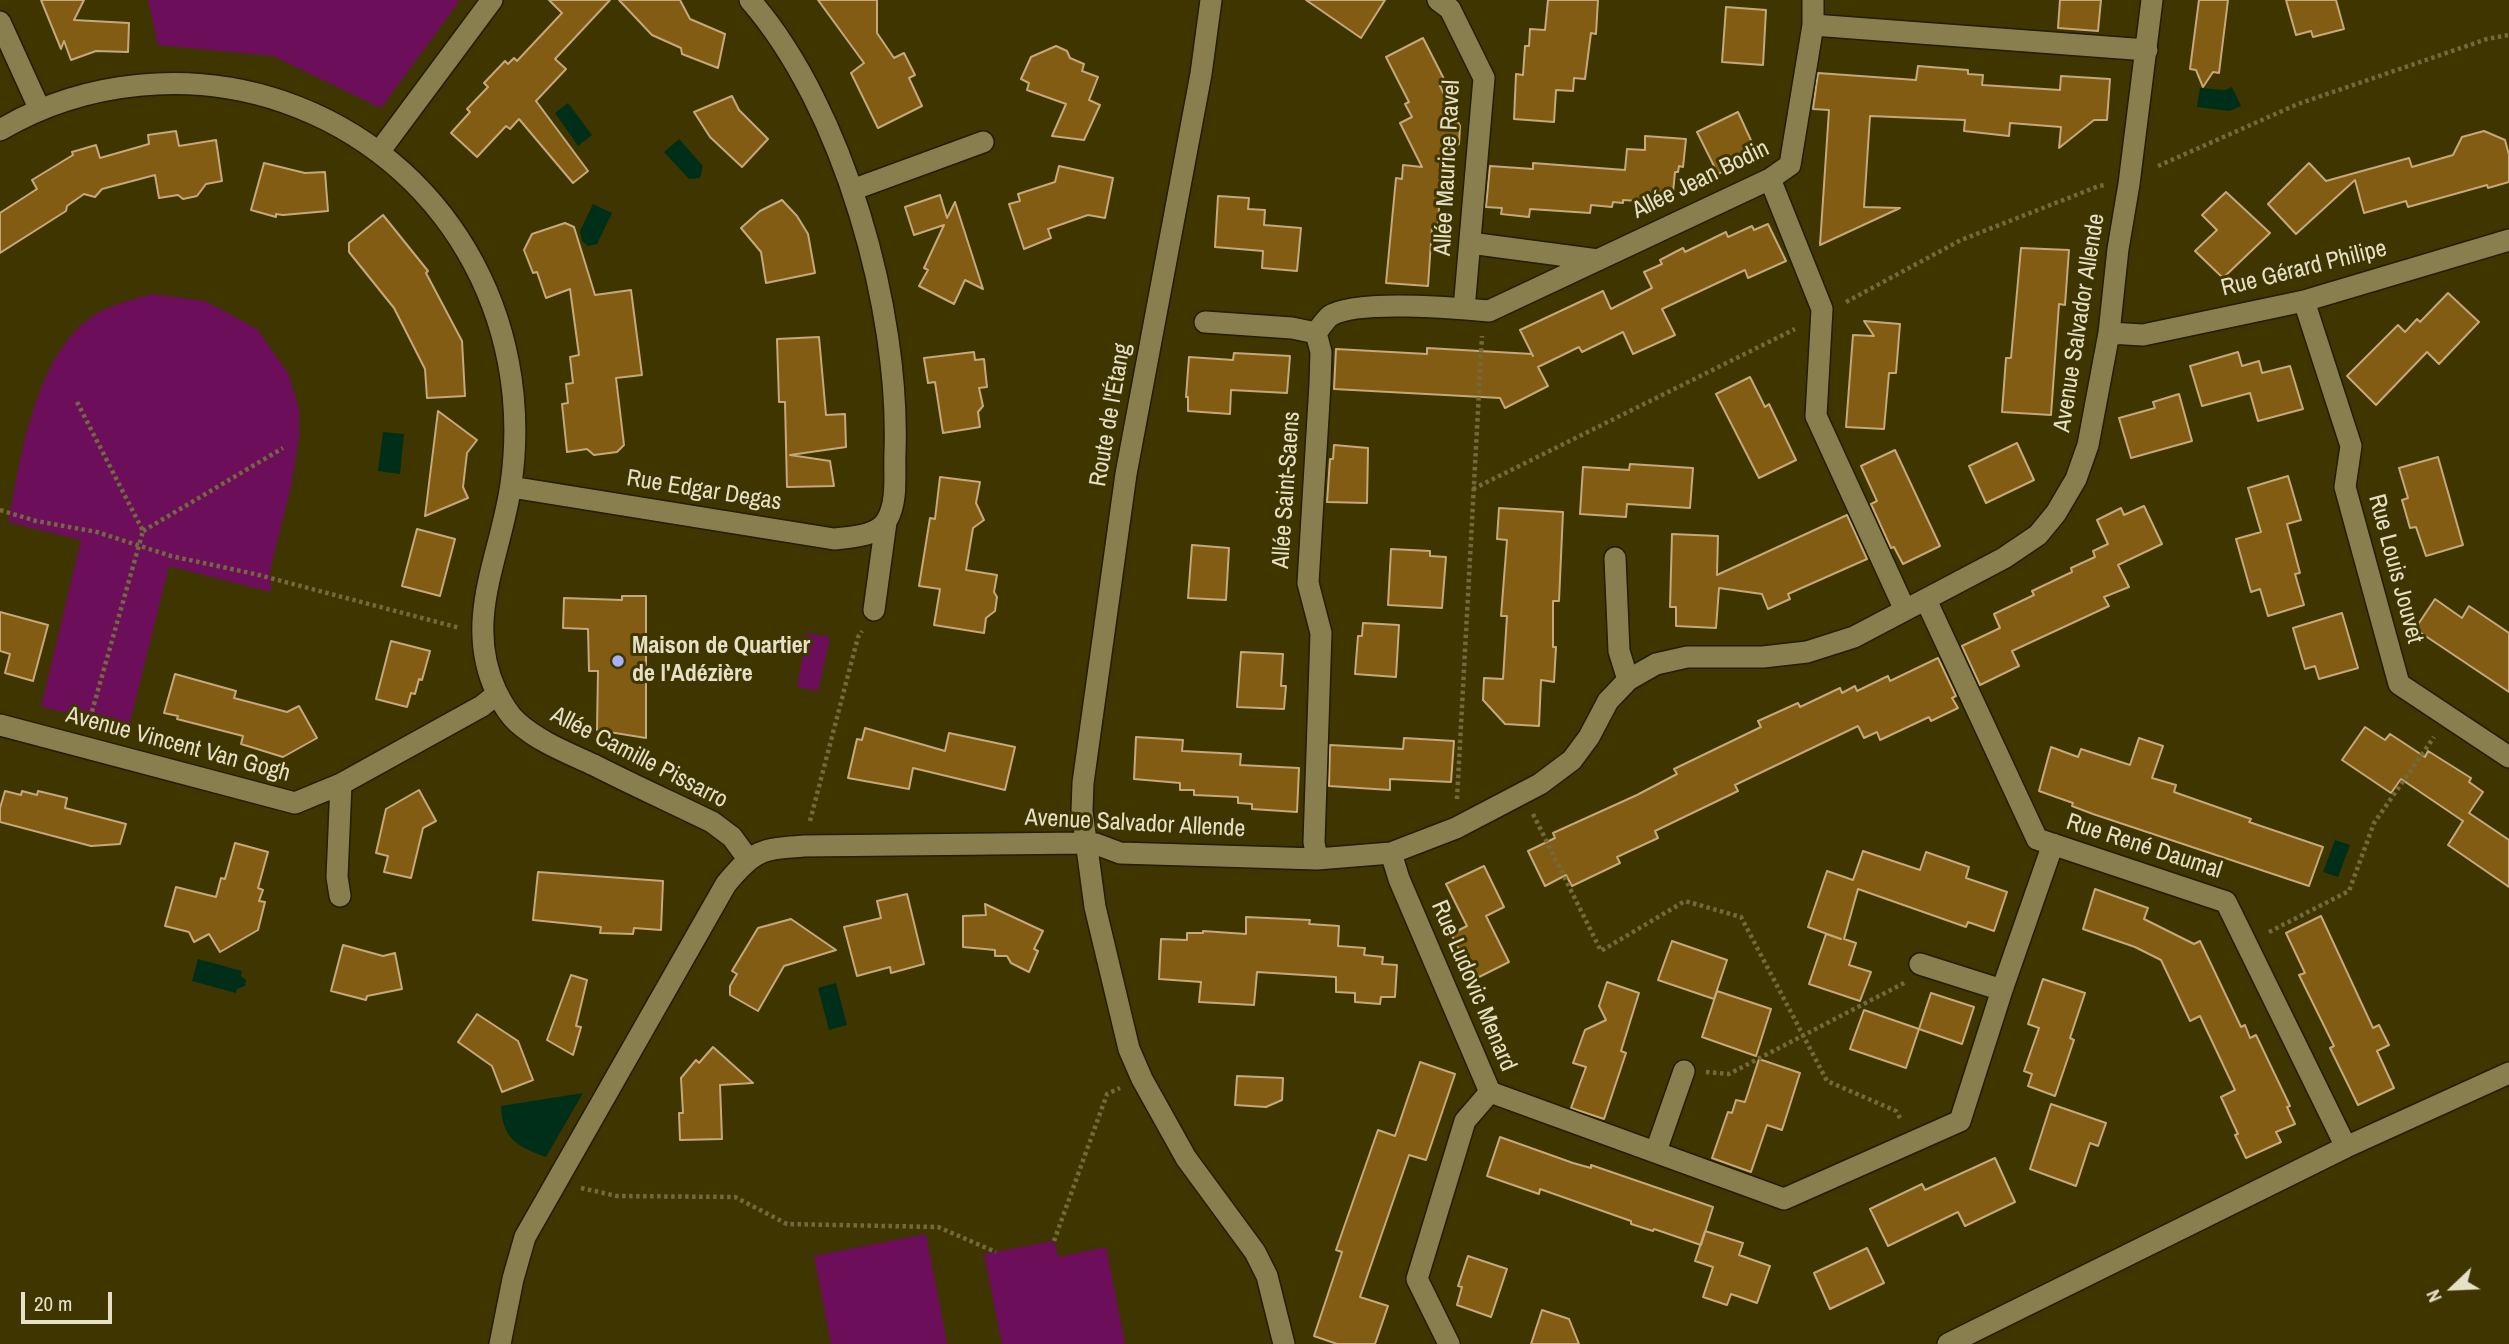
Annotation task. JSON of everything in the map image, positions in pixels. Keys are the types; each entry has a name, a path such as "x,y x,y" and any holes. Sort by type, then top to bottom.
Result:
{"street":[{"path":"379,152 492,0"},
{"path":"750,0 801,72 852,190 873,258 888,333 897,416 893,500 886,522 874,610"},
{"name":"Route de l'Étang","path":"1211,0 1201,74 1126,474 1083,783 1083,811 1095,906 1129,1049 1142,1079 1186,1158 1255,1252 1268,1276 1284,1344"},
{"name":"Allée Maurice Ravel","path":"1438,0 1450,9 1484,78 1471,243 1474,310"},
{"name":"Allée Jean Bodin","path":"1315,333 1331,316 1359,308 1489,312 1770,179 1790,165 1813,25 1813,0"},
{"name":"Avenue Salvador Allende","path":"556,1182 726,884 748,859 769,848 1086,843 1120,853 1317,859 1391,853 1456,828 1540,784 1572,760 1589,737 1608,701 1628,680 1656,664 1687,657 1763,657 1807,652 1854,638 2004,558 2038,535 2056,513 2076,479 2088,445 2109,333 2152,0"},
{"path":"0,22 40,110"},
{"path":"1813,25 2147,50"},
{"name":"Allée Camille Pissarro","path":"0,130 40,110 100,91 145,84 188,83 222,86 268,96 341,127 379,152 421,190 454,230 478,269 496,309 508,351 515,405 515,450 511,487 484,601 481,634 485,663 497,694 516,721 547,743 712,822 732,837 748,859"},
{"path":"852,190 983,142"},
{"path":"1770,179 1822,309 1816,416 1905,610"},
{"name":"Rue Gérard Philipe","path":"2109,333 2143,335 2304,301 2509,240"},
{"path":"1471,243 1598,260"},
{"name":"Rue Louis Jouvet","path":"2304,301 2351,446 2345,487 2399,684 2509,757"},
{"path":"1205,322 1292,328 1315,333"},
{"name":"Allée Saint-Saens","path":"1315,333 1321,352 1308,583 1321,633 1314,842 1317,859"},
{"name":"Rue Edgar Degas","path":"511,487 834,539 865,536 886,522"},
{"path":"1615,558 1619,651 1628,680"},
{"name":"Rue René Daumal","path":"1926,600 2037,839 2226,902 2346,1147"},
{"name":"Avenue Vincent Van Gogh","path":"0,725 295,803 341,784 482,706 497,694"},
{"path":"340,896 337,877 341,784"},
{"name":"Rue Ludovic Menard","path":"1391,853 1399,879 1490,1092 1783,1199 1960,1121 2053,844"},
{"path":"1920,964 2002,990"},
{"path":"1656,1151 1684,1071"},
{"path":"1948,1344 2346,1147 2509,1073"},
{"path":"1449,1344 1417,1279 1465,1121 1490,1092"},
{"path":"500,1344 513,1279 525,1237 556,1182"}],"path":[{"path":"2129,184 2154,168 2298,104 2487,38 2509,35"},
{"path":"1456,828 1474,310"},
{"path":"77,402 143,531 82,747"},
{"path":"143,531 283,449"},
{"path":"0,510 36,521 97,532 171,556 255,574 481,634"},
{"path":"804,846 858,637 874,610"},
{"path":"2246,944 2349,891 2374,823 2448,716"},
{"path":"1523,793 1601,951 1685,901 1741,918 1827,1081 1896,1111 1912,1142"},
{"path":"1684,1071 1729,1074 1913,978 1920,964"},
{"path":"1054,1241 1107,1094 1142,1079"},
{"path":"556,1182 617,1196 735,1197 787,1224 938,1227 996,1252"}],"shaded area":[{"path":"148,0 460,0 381,108 273,56 158,45"},
{"path":"2232,87 2241,106 2230,111 2197,107 2200,88 2225,90"},
{"path":"568,103 592,135 578,146 555,113"},
{"path":"679,139 703,166 700,178 689,179 664,152"},
{"path":"593,204 612,213 597,244 588,246 582,241 580,231"},
{"path":"151,294 205,301 257,329 288,373 299,409 299,438 291,487 270,570 271,592 169,566 129,726 41,707 81,540 8,522 25,438 45,379 58,353 75,331 96,314"},
{"path":"383,432 404,434 400,474 378,471"},
{"path":"807,633 830,637 818,691 797,687"},
{"path":"2335,840 2350,845 2338,877 2323,872"},
{"path":"198,959 242,971 241,976 246,980 245,986 237,989 236,993 192,981"},
{"path":"836,983 847,1025 829,1030 818,988"},
{"path":"583,1093 546,1157 520,1145 508,1134 501,1106"},
{"path":"926,1234 947,1344 831,1344 814,1256"},
{"path":"1054,1241 1058,1257 1106,1247 1125,1344 1002,1344 984,1254"}],"building":[{"path":"41,0 84,0 74,20 129,23 128,52 96,51 71,60 64,41 61,49"},
{"path":"549,0 610,0 555,59 566,69 536,101 588,171 573,183 519,119 510,129 506,126 477,157 451,133 470,112 467,109 488,87 484,83 505,61 508,64 514,58 517,61 562,13"},
{"path":"619,0 680,0 690,19 725,34 718,68 682,54 681,48 652,35"},
{"path":"818,0 877,0 877,33 894,58 904,53 915,75 909,78 922,106 878,128 851,73 864,63"},
{"path":"1306,0 1385,0 1361,38"},
{"path":"1548,0 1598,0 1596,34 1591,33 1585,79 1574,78 1573,91 1556,90 1554,122 1514,119 1516,74 1523,75 1525,46 1529,46 1530,29 1545,30"},
{"path":"2060,0 2101,0 2098,31 2058,28"},
{"path":"2199,0 2228,0 2219,73 2213,72 2203,87 2196,70 2190,69"},
{"path":"2286,0 2336,0 2344,29 2313,37 2311,31 2296,35"},
{"path":"1726,7 1766,10 1763,65 1722,62"},
{"path":"1423,38 1446,83 1440,86 1460,126 1459,144 1442,153 1438,227 1432,227 1428,286 1386,283 1396,178 1402,179 1403,165 1422,167 1400,123 1412,117 1405,104 1409,102 1386,57"},
{"path":"1056,46 1067,51 1070,58 1084,64 1082,71 1098,77 1089,100 1100,105 1084,140 1052,136 1066,104 1027,90 1029,83 1021,79 1031,57"},
{"path":"1918,66 1968,70 1968,74 1983,75 1982,85 2060,90 2061,76 2110,79 2107,120 2094,120 2059,148 2061,127 2010,123 2009,136 1964,131 1965,120 1870,116 1864,207 1900,208 1820,245 1829,110 1813,109 1818,73 1916,80"},
{"path":"732,96 739,110 768,139 742,167 710,137 694,112"},
{"path":"1738,112 1755,149 1740,157 1742,162 1718,174 1697,132"},
{"path":"176,131 179,146 216,140 222,181 206,184 197,196 183,199 178,195 159,198 155,175 102,189 95,197 84,194 67,206 66,211 0,253 0,213 37,189 32,180 73,155 72,152 96,145 100,158 149,144 148,135"},
{"path":"2484,131 2505,140 2509,155 2509,182 2488,188 2487,185 2408,207 2406,201 2364,213 2355,180 2296,234 2268,204 2309,163 2326,181 2409,158 2412,167 2453,155 2462,137"},
{"path":"1645,136 1686,139 1683,167 1679,166 1678,172 1675,172 1672,203 1623,200 1623,203 1613,202 1612,207 1591,205 1590,213 1530,209 1529,217 1501,214 1502,208 1486,207 1490,166 1533,169 1533,163 1625,170 1627,149 1645,150"},
{"path":"264,163 305,173 325,172 328,211 276,214 276,217 251,210"},
{"path":"1059,166 1113,178 1105,218 1088,215 1048,229 1051,238 1024,249 1009,204 1020,201 1018,194 1055,182"},
{"path":"2226,192 2270,233 2223,278 2195,251 2217,230 2202,215"},
{"path":"940,195 947,218 955,202 983,289 965,280 954,304 919,286 928,270 924,268 944,225 914,235 905,207"},
{"path":"1218,196 1249,198 1248,209 1265,210 1264,225 1301,228 1297,271 1262,268 1263,251 1215,247"},
{"path":"782,200 797,216 808,234 815,273 766,283 761,252 741,228 760,211"},
{"path":"383,215 428,271 426,273 462,341 465,396 427,398 425,369 394,308 349,252 349,243"},
{"path":"565,223 574,227 595,295 631,290 642,375 616,378 624,445 617,452 594,455 587,449 567,452 562,404 568,403 566,384 573,383 570,357 579,355 570,289 546,298 537,272 533,273 524,250 532,234"},
{"path":"1768,224 1786,261 1748,278 1745,270 1662,309 1675,335 1633,354 1623,332 1582,352 1579,347 1538,367 1548,386 1505,408 1500,398 1334,389 1336,349 1427,354 1427,348 1532,354 1520,330 1603,291 1611,309 1652,288 1644,272 1662,264 1660,260 1683,248 1685,252 1726,232 1728,237 1752,226 1754,230"},
{"path":"2021,248 2069,250 2065,305 2059,304 2051,415 2002,412 2006,358 2011,358"},
{"path":"2448,293 2479,322 2439,364 2427,352 2376,405 2347,376 2398,325 2405,332 2417,319 2420,322"},
{"path":"1864,321 1900,324 1896,373 1889,373 1884,429 1846,427 1853,335 1874,336"},
{"path":"819,337 826,415 845,414 846,447 790,455 830,461 834,486 787,487 785,402 779,402 777,339"},
{"path":"974,352 975,360 984,359 987,387 979,388 983,406 978,412 980,427 943,433 935,382 928,383 924,358"},
{"path":"2238,352 2242,366 2259,361 2262,373 2290,366 2303,409 2258,421 2250,393 2202,406 2190,366"},
{"path":"1234,353 1290,356 1287,393 1231,390 1230,414 1188,411 1186,397 1189,357 1233,360"},
{"path":"1750,377 1765,407 1769,404 1796,460 1759,478 1716,394"},
{"path":"2179,394 2192,441 2131,458 2119,418 2155,408 2153,402"},
{"path":"438,411 477,440 467,453 463,487 468,498 425,516"},
{"path":"2017,443 2034,480 1986,503 1969,466"},
{"path":"1334,445 1368,448 1367,503 1327,502 1330,459 1333,459"},
{"path":"1895,450 1940,546 1903,564 1894,547 1891,548 1871,504 1877,501 1861,466"},
{"path":"2438,457 2463,545 2426,556 2416,527 2410,528 2402,500 2408,498 2399,468"},
{"path":"1630,464 1693,468 1690,508 1627,504 1626,517 1580,514 1583,467 1629,470"},
{"path":"2288,476 2301,520 2287,524 2300,573 2295,574 2304,605 2268,616 2260,589 2251,592 2236,539 2261,532 2248,488"},
{"path":"940,477 980,482 976,503 984,520 973,528 966,570 997,575 995,611 986,618 984,633 934,625 940,589 919,586 930,518 935,519"},
{"path":"2144,506 2162,544 2118,565 2129,587 2104,597 2109,606 2012,651 2019,666 1980,685 1962,646 2000,628 1994,614 2034,595 2032,591 2072,572 2071,568 2095,557 2093,551 2108,544 2097,520 2121,508 2124,515"},
{"path":"1499,508 1563,512 1559,601 1553,601 1553,647 1556,647 1554,682 1541,680 1539,726 1505,724 1483,700 1484,678 1503,679 1507,616 1501,616 1507,540 1497,539"},
{"path":"1847,515 1867,559 1788,594 1790,599 1768,609 1762,594 1719,588 1716,628 1676,626 1676,607 1670,607 1672,534 1718,536 1717,575"},
{"path":"417,529 455,539 440,596 402,586"},
{"path":"1192,545 1229,548 1226,600 1188,598"},
{"path":"1391,549 1430,551 1430,556 1446,557 1442,608 1388,605"},
{"name":"Maison de Quartier de l'Adézière","path":"622,596 646,596 646,738 597,730 598,671 589,671 588,629 563,628 564,598 622,600"},
{"path":"2435,599 2462,618 2469,606 2509,633 2509,692 2415,629"},
{"path":"0,612 48,625 33,681 5,673 10,654 0,651"},
{"path":"2342,613 2358,668 2319,679 2315,666 2305,669 2293,628"},
{"path":"1363,623 1399,625 1396,677 1355,674 1358,636 1362,636"},
{"path":"391,641 430,651 422,680 419,679 415,694 411,693 407,707 376,699"},
{"path":"1241,652 1283,654 1281,686 1286,686 1284,709 1237,707"},
{"path":"1938,658 1956,696 1952,698 1958,708 1931,721 1929,717 1880,740 1877,732 1864,738 1858,726 1735,785 1738,791 1655,831 1658,838 1617,857 1620,863 1572,886 1566,875 1545,886 1528,851 1555,838 1553,833 1677,774 1674,769 1761,727 1758,721 1798,703 1800,707 1840,688 1842,693 1855,686 1857,691 1888,676 1890,681"},
{"path":"175,674 236,691 234,698 287,712 299,706 317,738 283,757 241,744 243,736 177,719 178,716 164,713"},
{"path":"2365,727 2385,740 2390,734 2425,757 2428,751 2471,778 2469,782 2483,792 2469,813 2509,840 2509,887 2448,845 2463,821 2401,779 2391,793 2342,760"},
{"path":"865,728 945,751 949,733 1015,747 1005,790 913,768 909,789 848,778 857,739 862,740"},
{"path":"1136,737 1183,740 1182,751 1241,754 1240,765 1299,768 1297,812 1252,809 1252,804 1238,803 1238,797 1194,795 1194,790 1180,790 1180,783 1134,779"},
{"path":"1404,738 1454,741 1451,782 1390,779 1390,790 1329,786 1330,745 1403,749"},
{"path":"2139,738 2163,746 2152,778 2176,785 2174,792 2251,819 2249,822 2323,847 2309,886 2093,814 2072,806 2073,803 2039,791 2051,747 2078,757 2081,749 2130,765"},
{"path":"419,790 436,821 423,828 411,878 384,872 388,856 376,853 386,809"},
{"path":"5,791 21,795 22,791 37,795 38,791 67,798 65,808 126,824 120,844 91,846 0,822 0,808"},
{"path":"235,843 268,852 258,888 263,890 259,901 265,902 258,930 220,952 209,934 194,942 189,932 165,926 176,887 216,897 221,878 225,879"},
{"path":"1863,851 1920,870 1926,852 1969,867 1966,878 2007,892 1994,931 1968,922 1966,927 1858,889 1844,939 1856,943 1849,965 1871,972 1860,1001 1809,984 1826,934 1841,939 1808,927 1827,871 1853,880"},
{"path":"1484,866 1504,907 1486,916 1509,962 1475,979 1451,934 1467,926 1446,884"},
{"path":"538,872 663,881 661,930 634,928 633,934 600,933 601,927 533,920"},
{"path":"2095,889 2148,908 2144,919 2194,944 2200,941 2241,1027 2245,1025 2250,1038 2256,1035 2290,1106 2287,1107 2295,1124 2276,1132 2281,1142 2246,1158 2221,1097 2235,1090 2200,1016 2190,1021 2161,960 2135,947 2083,929"},
{"path":"907,894 924,964 891,973 890,967 857,976 844,927 881,918 877,901"},
{"path":"985,904 1043,931 1034,949 1038,951 1029,972 1011,963 1007,956 995,956 995,950 963,947 963,916 986,915"},
{"path":"2321,916 2373,1028 2379,1025 2389,1045 2377,1051 2394,1088 2358,1105 2330,1048 2334,1046 2299,975 2305,973 2286,933"},
{"path":"1246,917 1310,920 1309,924 1339,926 1338,946 1365,948 1364,955 1383,957 1382,964 1397,965 1395,997 1381,997 1380,1004 1355,1002 1355,993 1336,992 1336,977 1257,972 1254,1005 1199,1002 1201,982 1159,979 1161,939 1187,940 1187,933 1203,931 1246,934"},
{"path":"791,919 836,950 784,966 758,1011 730,995 730,986 737,974 732,971 758,928"},
{"path":"1672,941 1727,960 1714,999 1658,980"},
{"path":"343,945 383,956 395,953 402,989 367,996 366,1000 331,991"},
{"path":"571,975 587,980 576,1026 581,1027 573,1055 547,1040"},
{"path":"2043,979 2085,993 2070,1038 2074,1040 2055,1096 2028,1086 2032,1074 2024,1071 2039,1028 2028,1024"},
{"path":"1607,982 1639,993 1621,1051 1626,1053 1604,1119 1571,1108 1586,1067 1573,1063 1585,1030 1606,1020 1599,1006"},
{"path":"1717,991 1771,1009 1756,1056 1702,1037"},
{"path":"1931,993 1974,1007 1962,1044 1919,1029"},
{"path":"1864,1010 1919,1029 1906,1068 1850,1049"},
{"path":"477,1014 518,1041 533,1080 502,1092 492,1066 458,1042"},
{"path":"713,1047 753,1083 720,1085 722,1139 680,1140 679,1113 683,1113 681,1078 696,1060 699,1063"},
{"path":"1759,1059 1800,1073 1782,1130 1767,1125 1751,1172 1712,1158 1728,1112 1732,1113 1736,1100 1745,1102"},
{"path":"1420,1062 1455,1074 1426,1160 1409,1155 1360,1297 1388,1306 1375,1344 1337,1344 1314,1336 1342,1252 1336,1250 1378,1130 1395,1136"},
{"path":"1237,1076 1283,1078 1282,1100 1266,1107 1235,1105"},
{"path":"2051,1104 2106,1123 2098,1146 2090,1143 2076,1186 2030,1169"},
{"path":"1500,1137 1713,1207 1701,1245 1631,1224 1631,1221 1540,1189 1539,1194 1487,1176"},
{"path":"1995,1158 2015,1202 1965,1226 1958,1212 1888,1246 1870,1209 1922,1184 1925,1190"},
{"path":"1705,1231 1743,1243 1739,1255 1770,1266 1757,1303 1731,1294 1727,1305 1703,1297 1713,1267 1695,1261"},
{"path":"1867,1248 1884,1283 1830,1309 1814,1273"},
{"path":"1468,1256 1507,1269 1491,1317 1457,1305 1462,1287 1458,1286"},
{"path":"1542,1310 1569,1319 1579,1344 1531,1344"}],"place":[{"name":"Maison de Quartier de l'Adézière","path":"618,661"}]}
